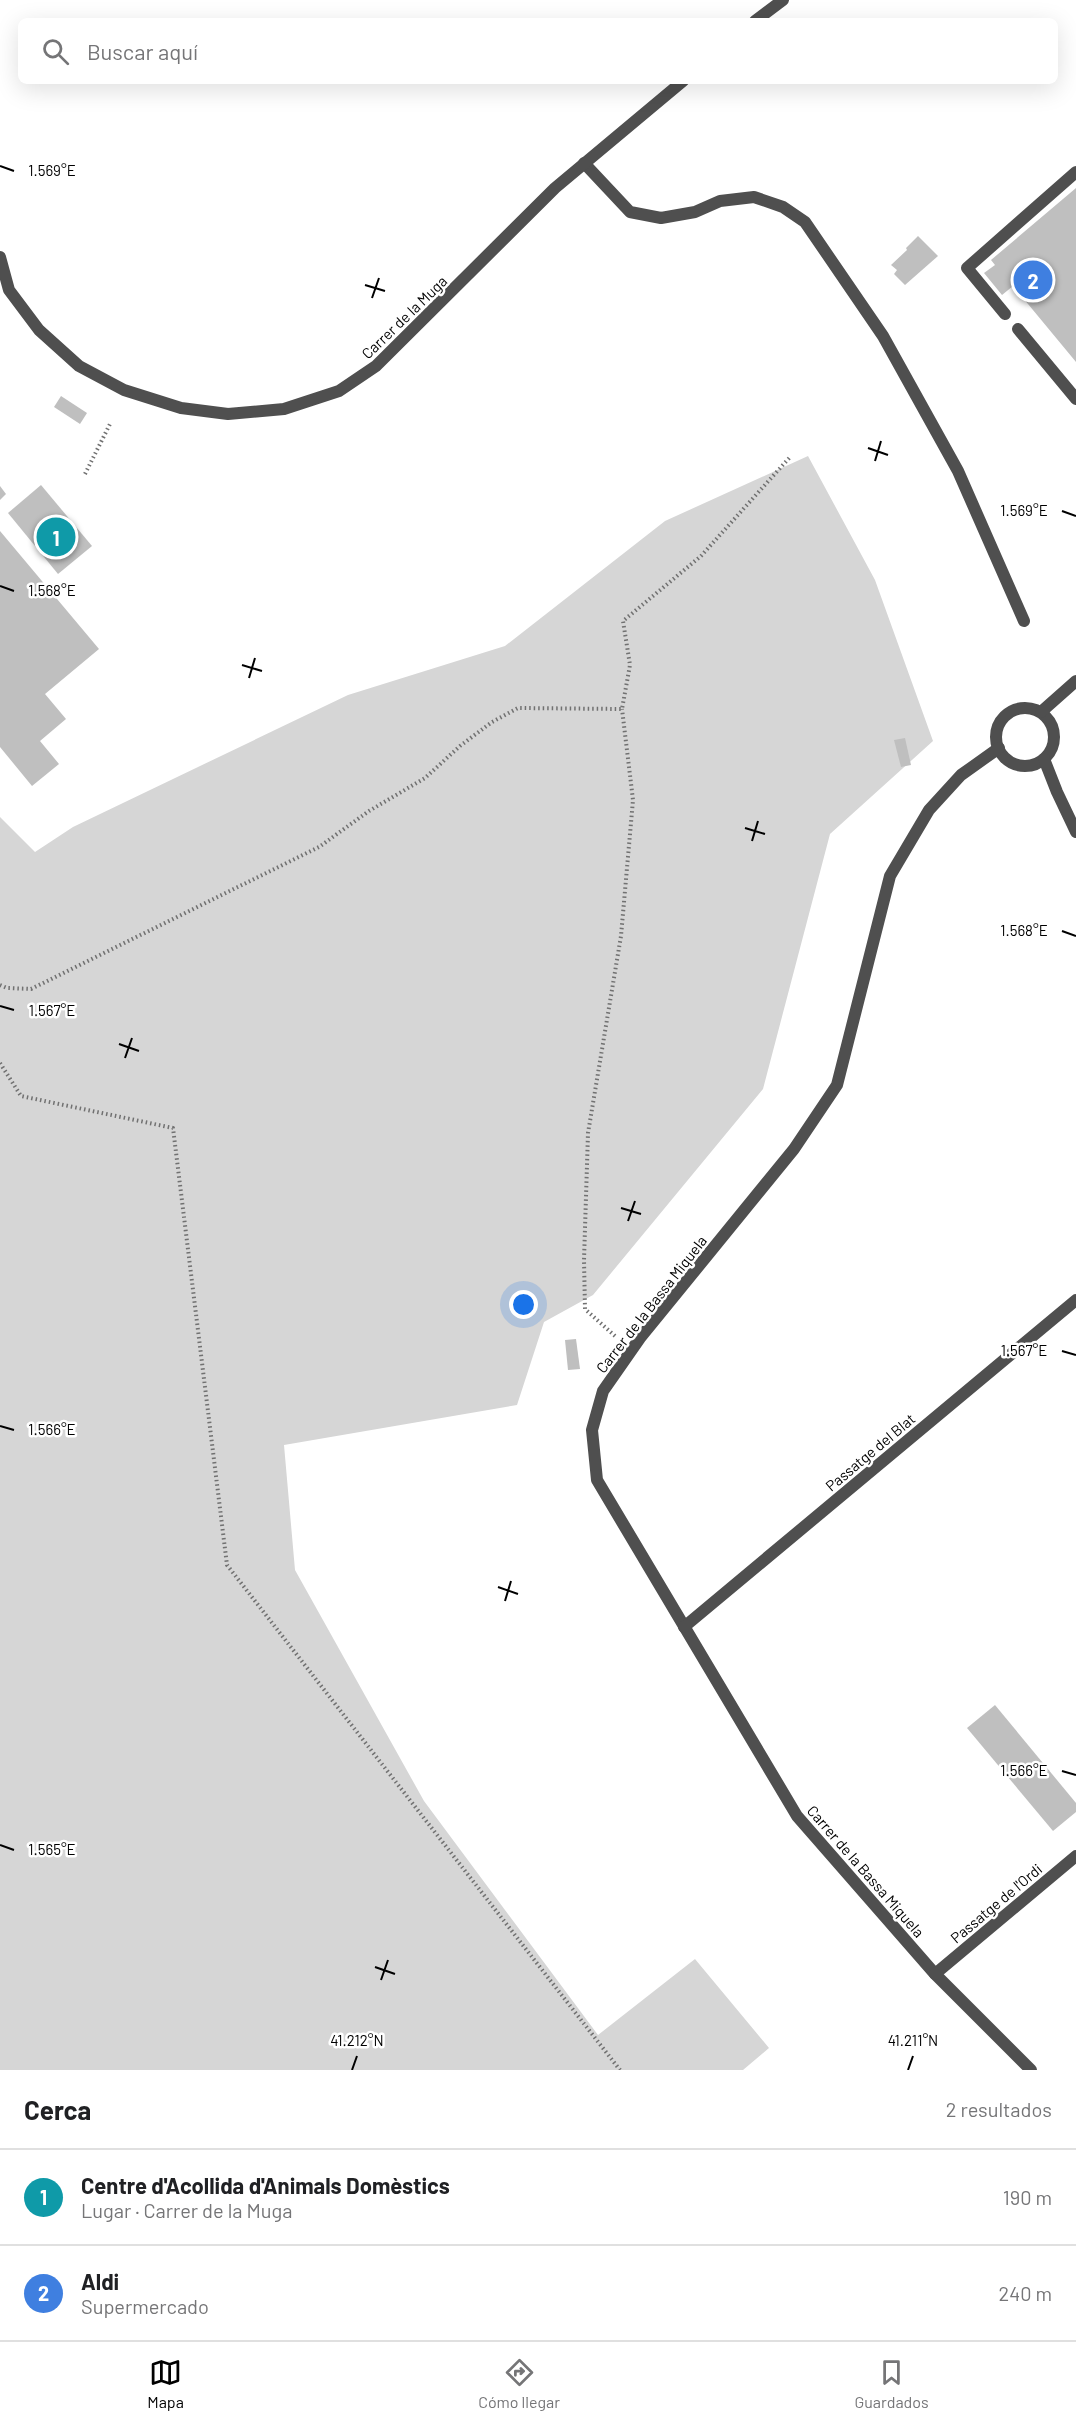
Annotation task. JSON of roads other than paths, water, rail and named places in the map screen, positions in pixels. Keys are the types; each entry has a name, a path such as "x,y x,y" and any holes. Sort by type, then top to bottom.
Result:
{"street":[{"path":"759,18 783,0"},
{"name":"Carrer de la Muga","path":"0,257 9,290 39,330 79,366 124,390 181,408 228,414 284,409 339,390 376,366 555,188 679,84"},
{"path":"584,164 630,212 661,218 695,212 720,201 754,197 783,207 805,222 883,336 958,471 1024,621"},
{"path":"1005,314 967,268 1076,172"},
{"path":"1018,329 1076,399"},
{"path":"1041,712 1076,681"},
{"path":"1022,708 1041,712 1050,722 1054,735 1052,748 1044,759 1032,765 1018,765 1006,759 996,742 997,729 1004,717 1022,708"},
{"name":"Carrer de la Bassa Miquela","path":"999,748 961,775 929,810 890,876 837,1085 794,1149 632,1350 603,1391 591,1430 597,1480 797,1816 935,1974 1031,2070"},
{"path":"1044,759 1076,832"},
{"name":"Passatge del Blat","path":"684,1627 1076,1300"},
{"name":"Passatge de l'Ordi","path":"935,1974 1076,1856"}],"place":[{"name":"Aldi","path":"1033,280"},
{"name":"Centre d'Acollida d'Animals Domèstics","path":"56,537"}]}
